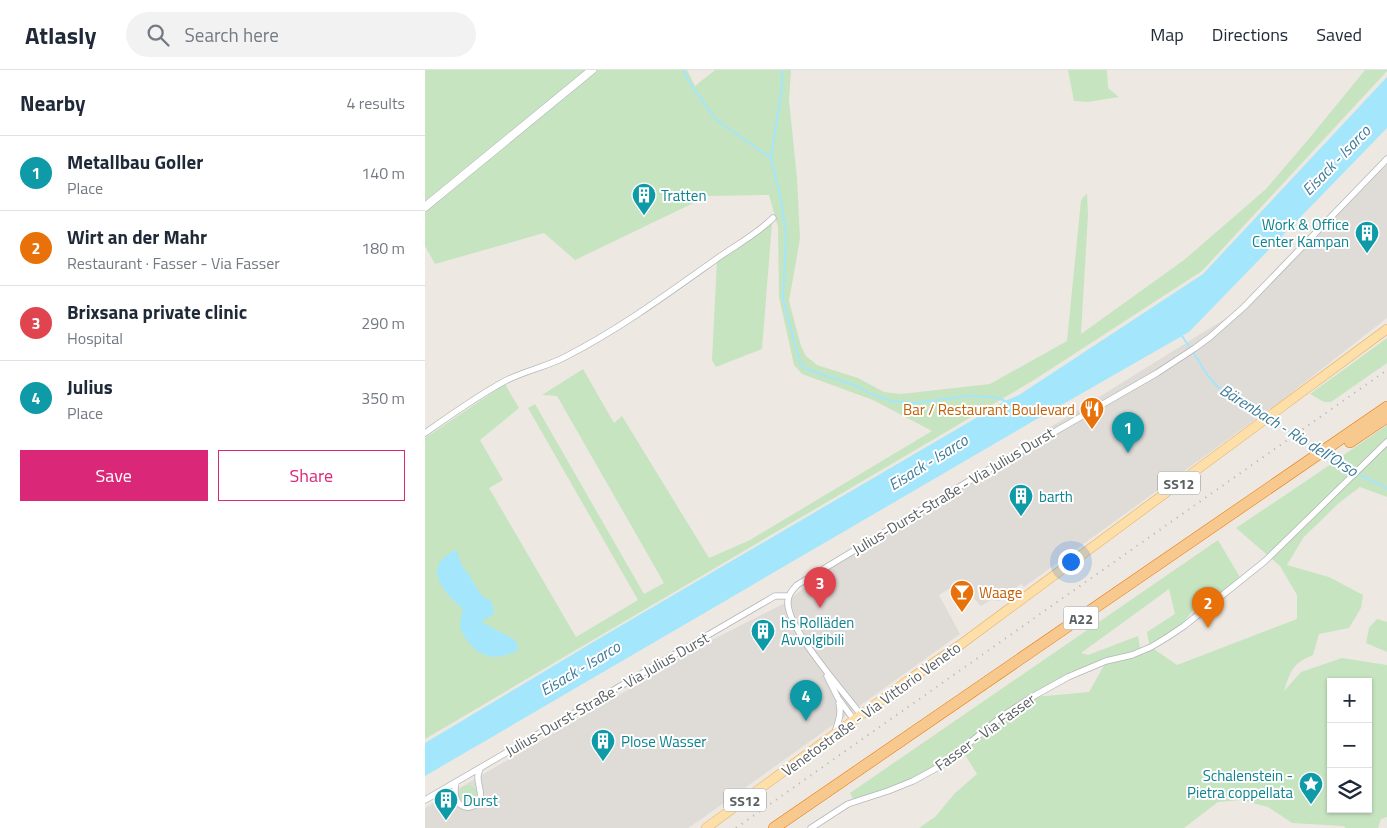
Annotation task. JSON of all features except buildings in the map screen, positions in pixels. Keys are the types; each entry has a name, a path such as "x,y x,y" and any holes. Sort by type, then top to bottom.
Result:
{"highway":[{"name":"A22","path":"774,828 1387,407"},
{"name":"A22","path":"788,828 1387,417"}],"main road":[{"name":"Venetostraße - Via Vittorio Veneto","path":"706,828 1036,589 1387,329"}],"street":[{"path":"425,207 592,70"},
{"name":"Julius-Durst-Straße - Via Julius Durst","path":"425,800 775,596 789,596 797,584 818,571 1188,353 1218,331 1244,307 1387,159"},
{"path":"425,432 506,381 564,358 624,323 734,246 765,227 773,218"},
{"name":"Fasser - Via Fasser","path":"811,828 848,804 913,781 944,764 1001,717 1068,676 1106,661 1132,655 1151,647 1178,630 1265,561 1387,442"},
{"path":"789,596 788,606 791,616 824,670 838,698 841,709 840,717 833,735"},
{"path":"824,670 846,694 857,718"},
{"path":"838,698 857,718"},
{"path":"456,782 455,796 459,804 471,807 478,802 481,795 478,776 480,768"},
{"path":"466,776 479,789"}],"shaded area":[{"path":"1387,159 1387,318 1277,404 1024,587 1021,584 999,601 991,600 981,606 959,583 939,595 960,634 700,820 688,828 425,828 425,808 645,680 690,651 785,603 851,551 1244,307"}],"green space":[{"path":"425,70 687,70 695,86 715,70 791,70 789,100 797,178 800,239 789,301 801,346 806,356 817,365 858,378 884,392 901,394 990,384 1067,341 1081,200 1087,193 1088,215 1081,334 1184,260 1266,189 1365,70 1387,71 1202,271 1034,380 425,739 425,438 505,384 519,408 480,440 503,480 489,488 576,637 638,600 528,408 535,404 644,594 664,583 557,396 542,395 583,369 614,423 622,416 709,558 750,540 932,431 873,400 802,374 794,365 779,297 778,227 769,195 708,196 575,260 544,233 435,264 425,246"},
{"path":"1068,70 1107,70 1108,88 1119,97 1088,102 1074,101"},
{"path":"772,223 762,349 716,367 712,360 717,260"},
{"path":"1387,338 1387,363 1331,402 1324,402 1310,394"},
{"path":"1387,425 1387,497 1360,487 1339,503 1303,538 1287,565 1329,577 1363,595 1361,608 1349,628 1319,634 1313,655 1301,661 1293,668 1284,691 1301,672 1342,658 1387,665 1387,817 1381,819 1378,828 1346,828 1343,826 1292,823 1268,807 1241,800 1218,802 1184,828 919,828 935,817 955,793 977,774 962,750 913,781 854,801 850,793 1218,540 1241,579 1196,615 1195,607 1182,625 1149,644 1147,632 1175,614 1169,589 1081,653 1088,655 1138,636 1140,648 1109,660 1151,647 1177,665 1297,619 1297,595 1280,566 1236,528","holes":["1106,662 1089,692 1034,697"]},
{"path":"1377,619 1387,622 1387,652 1366,643 1369,628"},
{"path":"464,785 472,785 477,790 475,801 464,803 459,798 459,790"}],"water":[{"name":"Eisack - Isarco","path":"1387,77 1387,128 1189,332 425,776 425,743 605,635 1005,401 1019,395 1203,274"},
{"path":"456,549 462,566 481,595 492,602 494,614 481,622 515,640 519,650 493,657 486,655 475,649 463,634 460,625 463,609 443,588 437,575 437,568 440,562"}],"waterway":[{"path":"683,70 715,119 771,158"},
{"path":"782,70 782,87 771,158 782,205 786,237 783,299 801,365 809,370 857,386 873,395 891,401 914,403 968,396 995,397 1005,401"},
{"name":"Bärenbach - Rio dell’Orso","path":"1182,336 1190,348"},
{"name":"Bärenbach - Rio dell’Orso","path":"1193,352 1208,376 1218,387 1264,417"},
{"name":"Bärenbach - Rio dell’Orso","path":"1270,420 1317,449"},
{"name":"Bärenbach - Rio dell’Orso","path":"1325,454 1353,471"},
{"name":"Bärenbach - Rio dell’Orso","path":"1358,474 1387,488"}],"railway":[{"path":"736,828 1387,370"}],"place":[{"name":"Tratten","path":"644,216"},
{"name":"Work & Office Center Kampan","path":"1367,254"},
{"name":"Bar / Restaurant Boulevard","path":"1092,430"},
{"name":"Metallbau Goller","path":"1128,453"},
{"name":"barth","path":"1021,517"},
{"name":"Brixsana private clinic","path":"820,608"},
{"name":"Waage","path":"962,613"},
{"name":"Wirt an der Mahr","path":"1208,628"},
{"name":"hs Rolläden Avvolgibili","path":"763,652"},
{"name":"Julius","path":"806,721"},
{"name":"Plose Wasser","path":"603,762"},
{"name":"Schalenstein - Pietra coppellata","path":"1311,805"},
{"name":"Durst","path":"446,821"}]}
